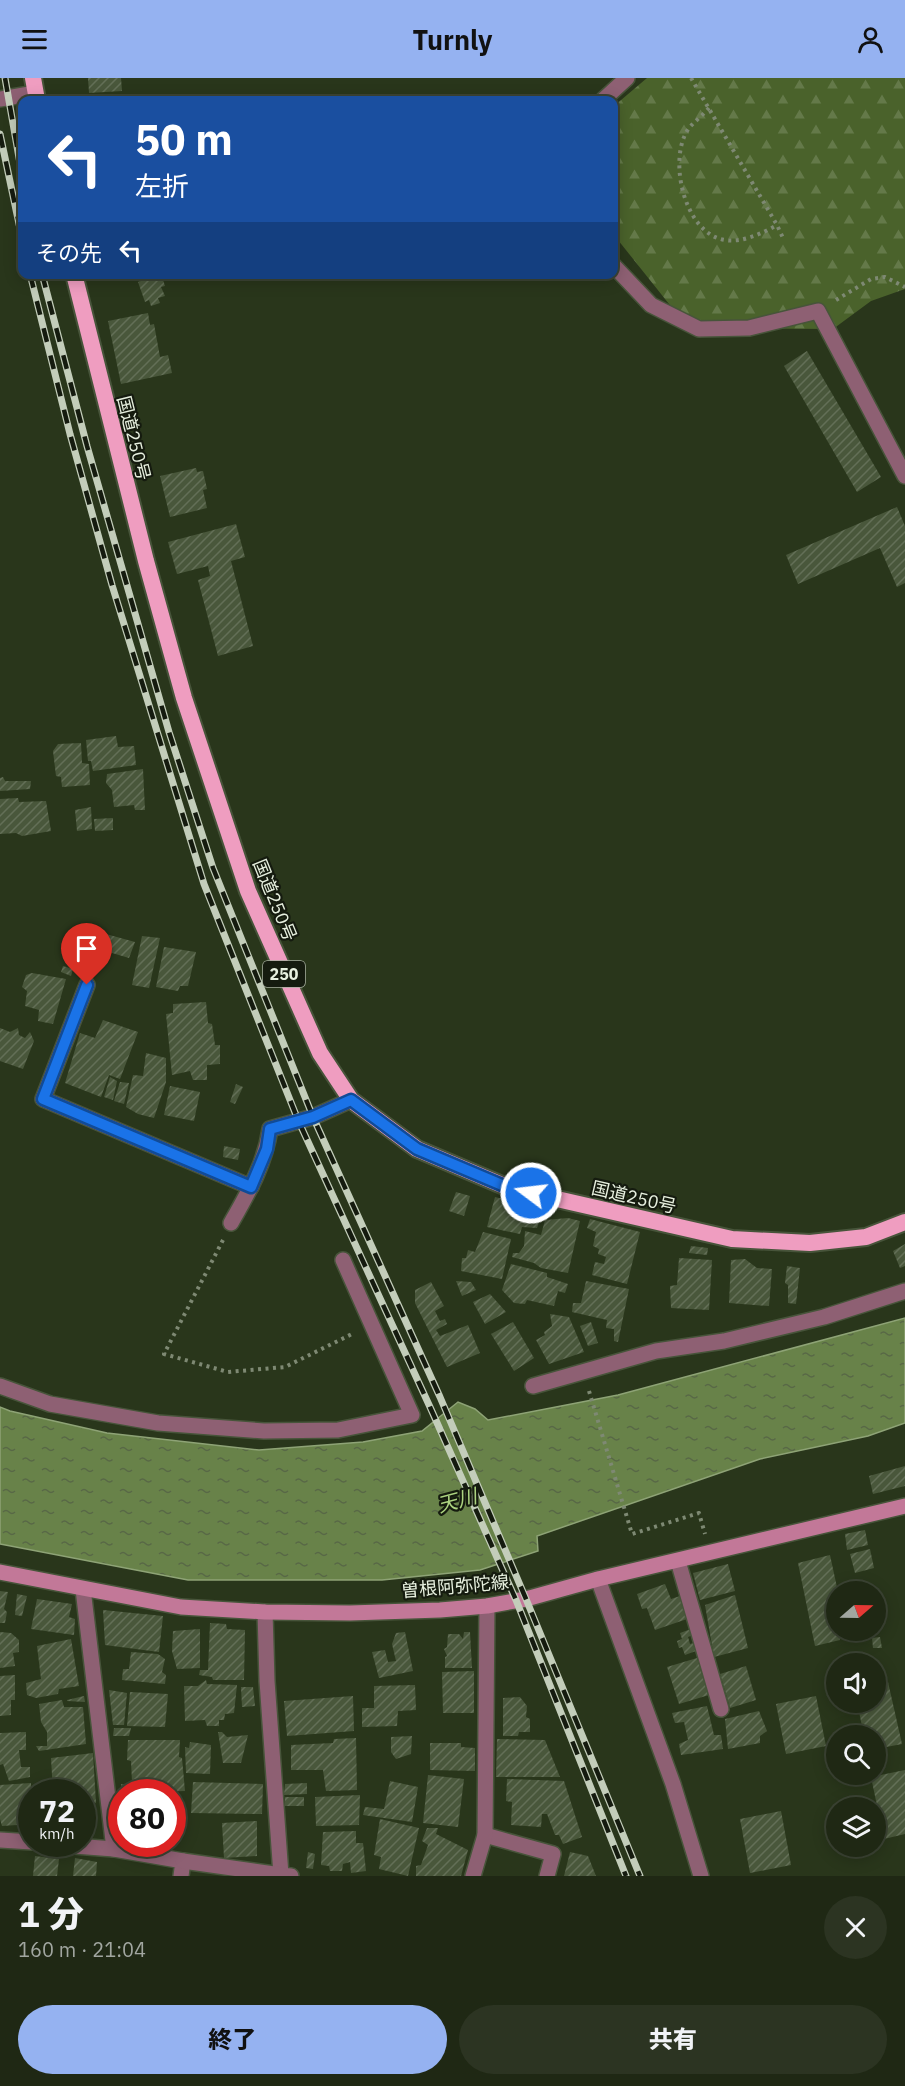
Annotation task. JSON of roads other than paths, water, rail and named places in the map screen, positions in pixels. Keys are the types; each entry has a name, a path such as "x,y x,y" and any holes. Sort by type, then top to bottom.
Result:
{"highway":[{"name":"国道250号","path":"75,279 149,572 184,698 248,891 311,1035 351,1100 417,1149 509,1188 732,1239 810,1244 866,1237 905,1222"}],"main road":[{"name":"曽根阿弥陀線","path":"0,1572 181,1606 350,1613 487,1606 526,1599 905,1506"}],"street":[{"path":"607,96 627,78"},
{"path":"0,99 35,91"},
{"path":"618,270 651,305 699,329 749,328 818,311 905,476"},
{"path":"87,985 43,1099 251,1187"},
{"path":"231,1223 251,1187 267,1149 270,1129 313,1117 351,1100"},
{"path":"0,1386 50,1404 158,1423 252,1430 338,1430 412,1415 343,1260"},
{"path":"533,1386 656,1351 724,1341 824,1317 905,1291"},
{"path":"678,1562 721,1709"},
{"path":"598,1580 680,1803 702,1876"},
{"path":"83,1589 108,1799"},
{"path":"472,1876 485,1835 487,1606"},
{"path":"143,1857 182,1868 286,1875 267,1681 265,1611"},
{"path":"485,1835 553,1854 547,1876"},
{"path":"0,1840 18,1841"}],"water":[{"name":"天川","path":"905,1318 905,1423 868,1436 760,1459 537,1536 538,1551 480,1570 382,1580 188,1580 0,1544 0,1407 107,1433 259,1450 363,1442 422,1431 458,1402 475,1409 488,1420 618,1395"}],"railway":[{"path":"5,78 18,152"},
{"path":"0,134 18,219"},
{"path":"31,279 70,434 112,585 204,884 298,1120 516,1600 626,1876"},
{"path":"43,279 87,446 169,732 213,868 313,1117 440,1397 640,1876"}]}
